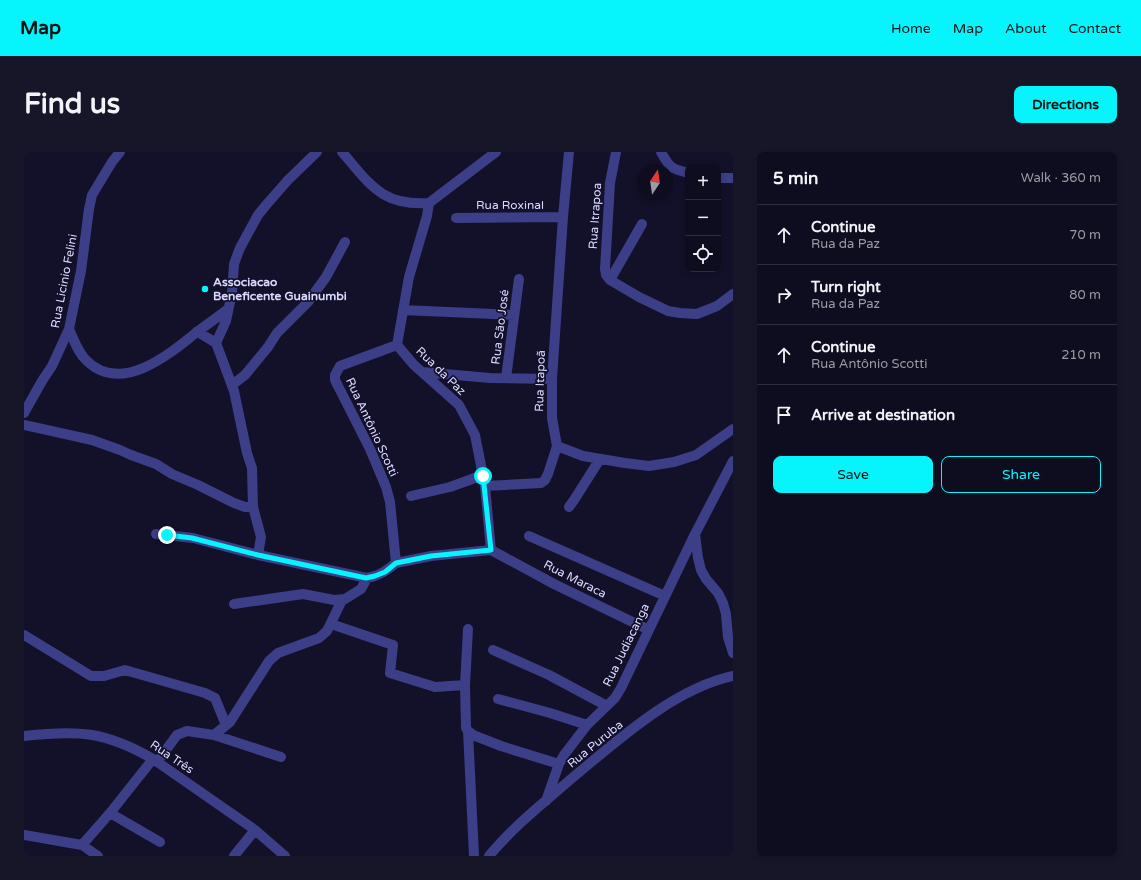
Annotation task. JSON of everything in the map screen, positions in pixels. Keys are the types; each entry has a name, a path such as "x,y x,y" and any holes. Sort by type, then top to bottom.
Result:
{"street":[{"name":"Rua Licinio Felini","path":"24,413 52,366 69,329 81,271 92,195 112,162 120,152"},
{"path":"216,343 226,321 232,293 235,260 258,216 288,180 316,152"},
{"path":"342,152 381,194 403,202 419,203 429,203 496,152"},
{"name":"Rua Itapoã","path":"557,446 552,418 552,379 569,152"},
{"name":"Rua Itrapoa","path":"610,280 606,275 605,269 610,183 616,152"},
{"path":"661,152 668,165 672,168 685,172"},
{"path":"721,178 733,178"},
{"path":"397,345 409,277 427,216 429,203"},
{"name":"Rua Roxinal","path":"456,218 563,218"},
{"path":"642,224 610,280 639,297 668,311 680,313 697,314 716,306 733,294"},
{"path":"232,385 245,375 268,347 277,333 308,302 326,277 345,242"},
{"name":"Rua São José","path":"506,378 519,279"},
{"path":"69,329 78,350 87,361 99,369 114,373 132,372 161,360 228,309"},
{"path":"403,310 514,315"},
{"path":"198,332 216,343 232,385 252,468 253,507 261,537 258,555"},
{"name":"Rua da Paz","path":"397,345 410,360 458,406 475,435 484,481 491,550"},
{"name":"Rua Antônio Scotti","path":"396,563 390,502 386,487 370,448 335,380 335,374 340,366 397,345"},
{"name":"Rua São José","path":"422,372 490,378 552,379"},
{"path":"24,424 92,440 120,450 156,464 172,474 234,503 253,507"},
{"path":"411,496 484,481 542,483 548,474 557,446 583,456 625,463 649,466 674,462 696,455 733,429"},
{"path":"568,507 600,459"},
{"name":"Rua Judiacanga","path":"546,800 559,764 587,725 615,698 622,688 648,630 733,461"},
{"path":"156,534 192,538 258,555 366,578 385,572 396,563 431,556 491,550"},
{"path":"695,534 701,570 706,579 718,593 723,603 726,614 728,637 733,653"},
{"path":"529,536 665,596"},
{"name":"Rua Maraca","path":"491,550 554,584 648,630"},
{"path":"234,604 303,594 334,600 342,600 361,589 366,578"},
{"path":"214,735 230,722 269,661 278,653 319,638 327,631 342,600"},
{"path":"331,624 394,645 390,673 434,687 465,685"},
{"path":"468,629 465,685 466,728 468,731 474,856"},
{"path":"24,635 91,676 104,676 125,670 205,693 215,698 226,725"},
{"path":"493,650 549,675 607,706"},
{"name":"Rua Puruba","path":"489,856 503,840 546,800 612,744 685,694 709,683 733,676"},
{"path":"498,699 587,725"},
{"path":"82,845 177,735 187,730 214,735 281,757"},
{"path":"468,731 473,735 501,746 559,764"},
{"name":"Rua Três","path":"24,736 52,732 87,733 106,737 135,748 155,760 255,830 285,856"},
{"path":"110,813 160,842"},
{"path":"234,856 255,830"},
{"path":"24,835 82,845 98,856"}],"place":[{"name":"Associacao Beneficente Guainumbi","path":"205,289"}],"route":[{"path":"167,535 192,538 258,555 366,578 385,572 396,563 431,556 491,550 483,476"}]}
